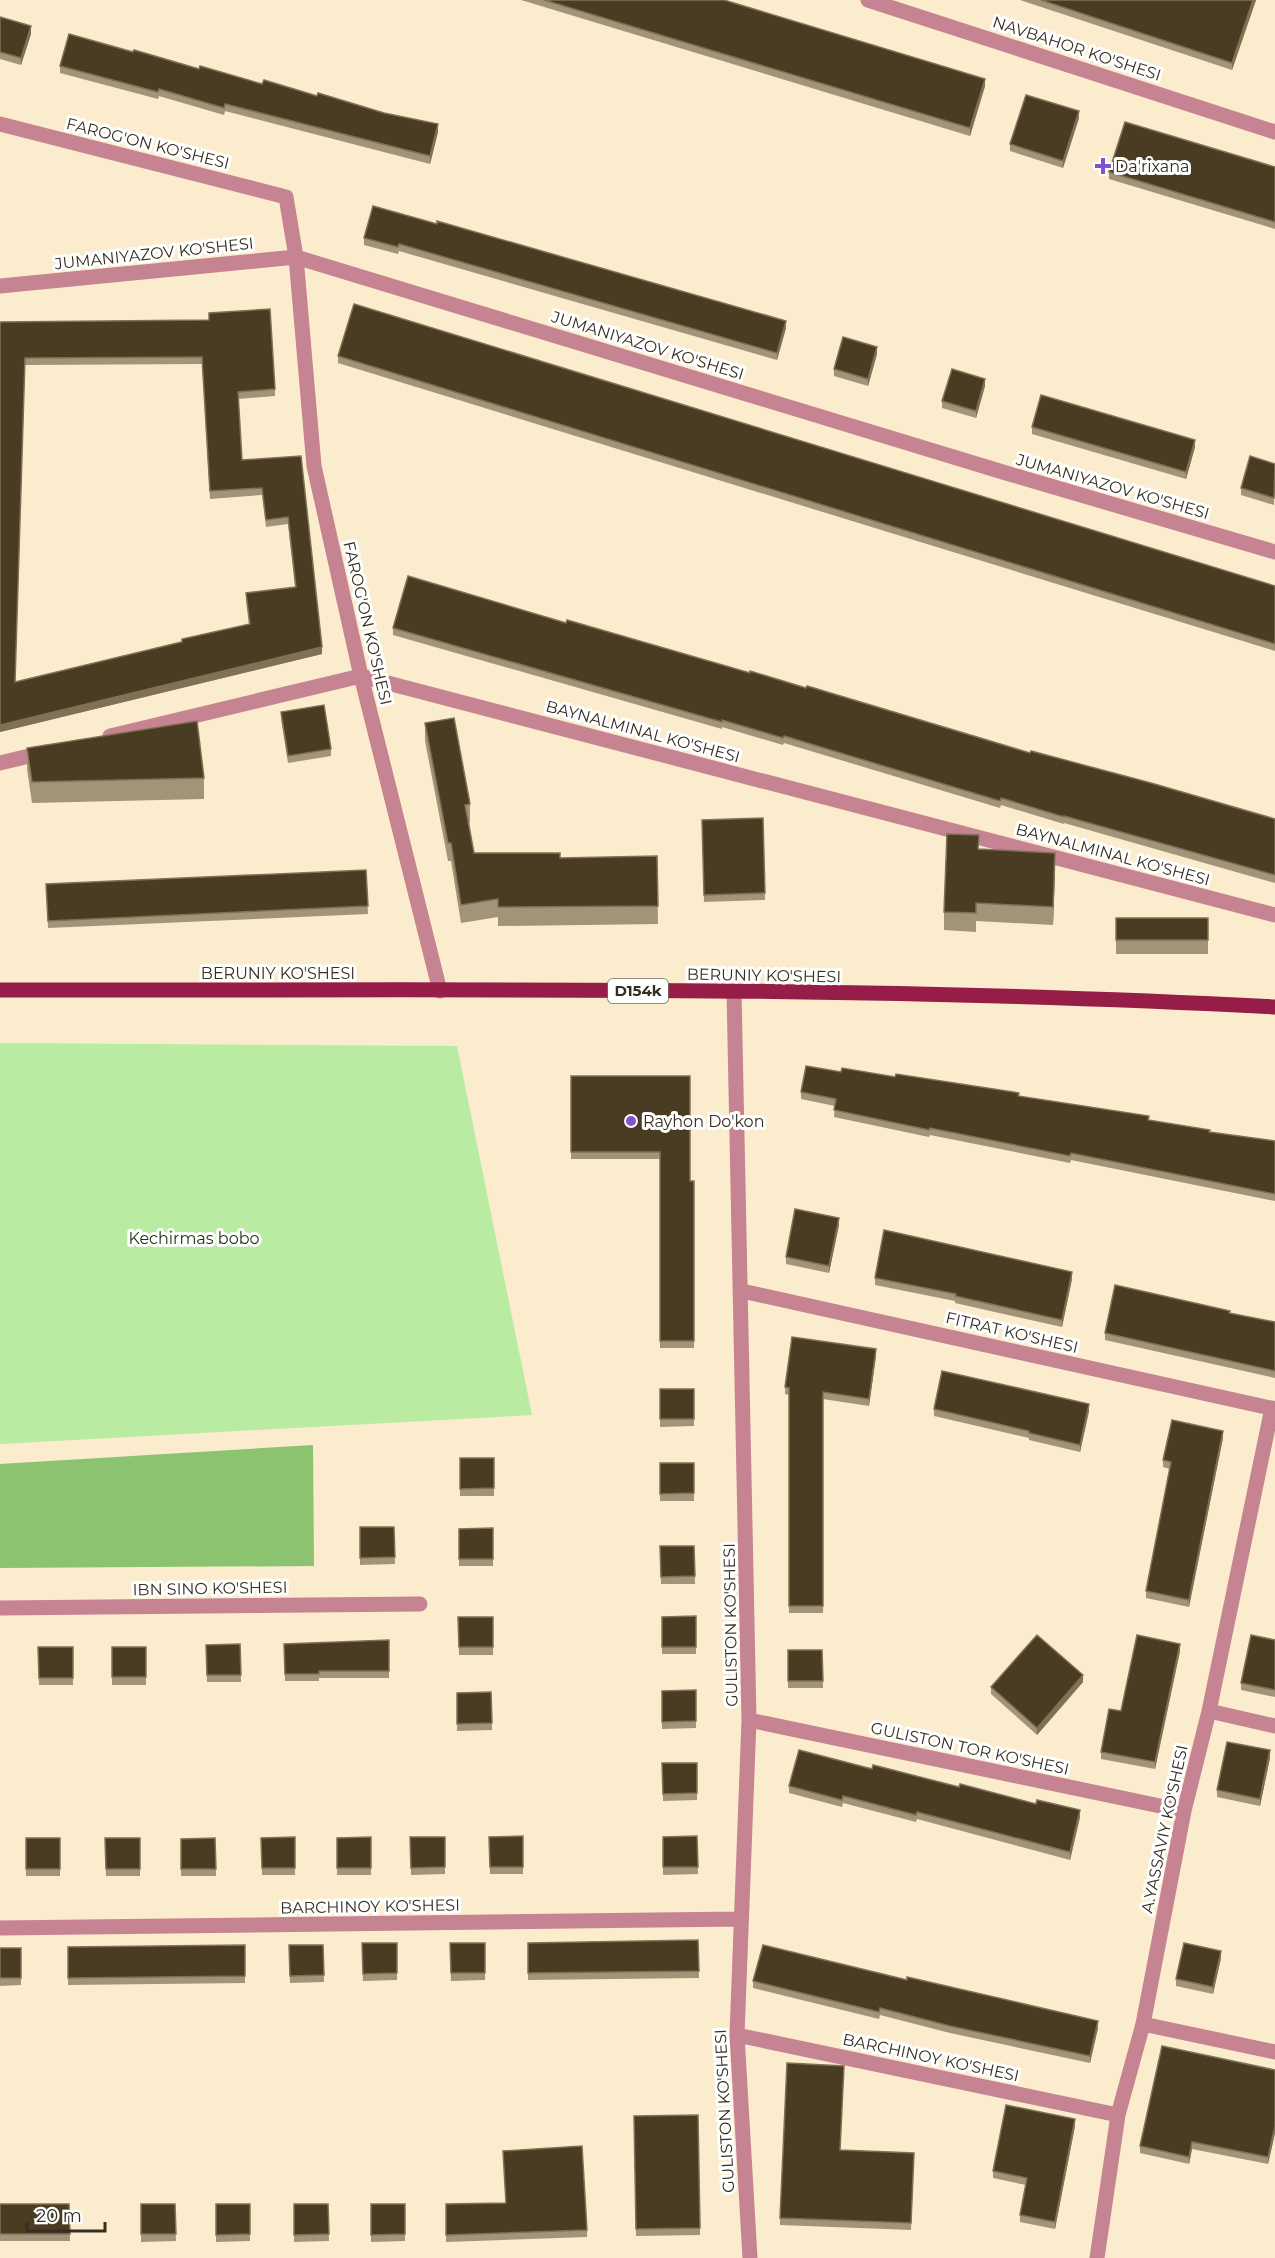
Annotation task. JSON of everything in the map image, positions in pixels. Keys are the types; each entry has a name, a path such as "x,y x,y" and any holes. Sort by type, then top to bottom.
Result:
{"main road":[{"name":"BERUNIY KO'SHESI","path":"0,990 734,991 1160,1001 1275,1007"}],"street":[{"name":"NAVBAHOR KO'SHESI","path":"868,0 1275,132"},
{"name":"FAROG'ON KO'SHESI","path":"0,124 286,197 296,257 315,466 361,676 440,991"},
{"name":"JUMANIYAZOV KO'SHESI","path":"0,286 296,257 983,466 1275,552"},
{"name":"BAYNALMINAL KO'SHESI","path":"93,740 361,676 1275,915"},
{"path":"0,763 58,749"},
{"name":"GULISTON KO'SHESI","path":"734,991 742,1291 749,1720 737,2035 750,2258"},
{"name":"FITRAT KO'SHESI","path":"742,1291 1274,1409"},
{"name":"A.YASSAVIY KO'SHESI","path":"1097,2258 1118,2115 1143,2024 1184,1811 1209,1711 1274,1409"},
{"name":"IBN SINO KO'SHESI","path":"0,1608 420,1604"},
{"path":"1209,1711 1275,1726"},
{"name":"GULISTON TOR KO'SHESI","path":"749,1720 1184,1811"},
{"name":"BARCHINOY KO'SHESI","path":"0,1928 740,1919"},
{"path":"1143,2024 1275,2052"},
{"name":"BARCHINOY KO'SHESI","path":"737,2035 1118,2115"}],"green space":[{"name":"Kechirmas bobo","path":"0,1043 457,1046 532,1415 0,1444"},
{"path":"313,1445 314,1566 0,1568 0,1464"}],"building":[{"path":"544,0 724,0 985,79 970,128"},
{"path":"1041,0 1253,0 1232,63"},
{"path":"0,17 31,26 21,58 0,52"},
{"path":"69,34 199,69 200,66 262,84 264,80 384,113 438,124 430,156 225,104 224,108 159,89 158,92 60,66"},
{"path":"1026,95 1079,111 1063,161 1010,144"},
{"path":"1125,122 1275,167 1275,222 1109,172"},
{"path":"373,206 437,224 437,221 786,321 777,353 399,244 398,247 364,238"},
{"path":"354,304 1275,586 1275,644 338,356"},
{"path":"270,309 275,389 238,392 242,460 301,456 322,647 0,725 0,322 209,320 209,313","holes":["202,357 210,491 262,488 266,520 288,517 296,587 246,593 250,624 15,682 25,358"]},
{"path":"843,337 877,347 868,379 834,369"},
{"path":"952,369 985,379 976,411 942,401"},
{"path":"1041,395 1195,440 1186,472 1032,427"},
{"path":"1250,456 1275,464 1274,498 1241,488"},
{"path":"408,576 566,623 567,620 750,673 750,671 806,688 807,686 1030,753 1031,751 1151,783 1275,819 1275,875 1001,798 1000,801 784,736 783,738 722,720 722,722 393,628"},
{"path":"324,705 331,749 288,756 281,712"},
{"path":"454,718 470,804 465,805 474,853 560,853 560,858 657,856 658,906 498,907 498,899 461,905 451,843 448,843 425,723"},
{"path":"197,721 204,778 32,782 27,748"},
{"path":"763,818 765,893 704,895 702,820"},
{"path":"947,834 979,835 978,849 1055,853 1053,907 976,903 976,913 944,912"},
{"path":"366,870 368,906 48,921 46,884"},
{"path":"1116,918 1208,918 1208,940 1116,940"},
{"path":"806,1066 841,1072 842,1068 895,1077 896,1074 1019,1093 1018,1096 1149,1116 1148,1120 1210,1130 1209,1132 1275,1141 1275,1194 1071,1153 1070,1156 834,1110 836,1099 801,1092"},
{"path":"571,1076 690,1076 690,1181 694,1181 694,1341 660,1341 660,1152 571,1152"},
{"path":"795,1209 839,1218 829,1266 786,1257"},
{"path":"884,1230 1072,1272 1062,1320 955,1296 956,1294 875,1278"},
{"path":"1115,1285 1275,1322 1275,1371 1105,1333"},
{"path":"792,1337 876,1349 869,1399 823,1392 823,1606 789,1606 789,1388 785,1387"},
{"path":"942,1371 1089,1404 1080,1445 934,1409"},
{"path":"660,1389 694,1389 694,1419 660,1419"},
{"path":"1172,1420 1223,1431 1189,1600 1146,1591 1171,1462 1163,1460"},
{"path":"460,1458 494,1458 494,1488 460,1489"},
{"path":"660,1463 694,1463 694,1493 660,1494"},
{"path":"360,1527 394,1527 395,1557 360,1558"},
{"path":"493,1528 493,1559 459,1559 459,1529"},
{"path":"660,1546 694,1546 695,1576 661,1577"},
{"path":"696,1616 696,1647 662,1647 662,1617"},
{"path":"458,1617 493,1617 493,1647 459,1647"},
{"path":"1037,1635 1083,1675 1037,1728 991,1687"},
{"path":"1137,1635 1180,1644 1155,1762 1101,1752 1109,1709 1121,1711"},
{"path":"1251,1635 1275,1640 1275,1690 1241,1683"},
{"path":"389,1640 389,1671 319,1671 319,1674 285,1674 284,1644"},
{"path":"240,1644 241,1675 207,1675 206,1645"},
{"path":"38,1647 73,1647 73,1678 39,1678"},
{"path":"112,1647 146,1647 146,1677 112,1677"},
{"path":"788,1650 822,1650 823,1681 788,1681"},
{"path":"696,1690 696,1721 662,1722 662,1691"},
{"path":"491,1692 492,1723 457,1724 457,1693"},
{"path":"1227,1742 1270,1750 1260,1799 1217,1790"},
{"path":"799,1750 872,1769 873,1765 1036,1804 1037,1800 1080,1810 1070,1852 917,1812 916,1815 843,1796 842,1800 789,1786"},
{"path":"662,1763 697,1763 697,1793 663,1794"},
{"path":"523,1836 523,1867 490,1867 489,1837"},
{"path":"697,1836 698,1867 663,1867 663,1837"},
{"path":"295,1837 295,1868 262,1868 261,1838"},
{"path":"371,1837 371,1868 337,1868 337,1838"},
{"path":"410,1837 445,1837 445,1867 411,1868"},
{"path":"26,1838 60,1838 60,1869 26,1869"},
{"path":"105,1838 140,1838 140,1869 106,1869"},
{"path":"215,1838 216,1869 181,1869 181,1839"},
{"path":"698,1940 699,1971 528,1973 528,1943"},
{"path":"362,1943 397,1943 397,1973 363,1974"},
{"path":"450,1943 485,1943 485,1973 451,1973"},
{"path":"1184,1943 1221,1951 1213,1987 1176,1979"},
{"path":"245,1945 245,1976 68,1978 68,1947"},
{"path":"289,1945 323,1945 324,1975 290,1976"},
{"path":"763,1945 907,1980 907,1977 1098,2021 1090,2056 950,2026 880,2008 879,2012 753,1981"},
{"path":"0,1948 21,1948 21,1978 0,1978"},
{"path":"1162,2046 1275,2070 1275,2126 1268,2157 1192,2142 1189,2157 1140,2146"},
{"path":"787,2063 844,2066 840,2150 914,2153 911,2223 780,2218"},
{"path":"1006,2105 1075,2119 1055,2222 1020,2215 1027,2178 993,2171"},
{"path":"698,2115 700,2228 636,2229 634,2116"},
{"path":"582,2146 587,2230 446,2235 446,2204 506,2203 503,2151"},
{"path":"0,2204 69,2204 70,2234 0,2234"},
{"path":"141,2204 175,2204 176,2234 141,2234"},
{"path":"216,2204 250,2204 250,2234 216,2235"},
{"path":"294,2204 328,2204 329,2234 294,2235"},
{"path":"371,2204 405,2204 405,2234 371,2235"}],"place":[{"name":"Da'rixana","path":"1103,166"},
{"name":"Rayhon Do'kon","path":"631,1121"}]}
